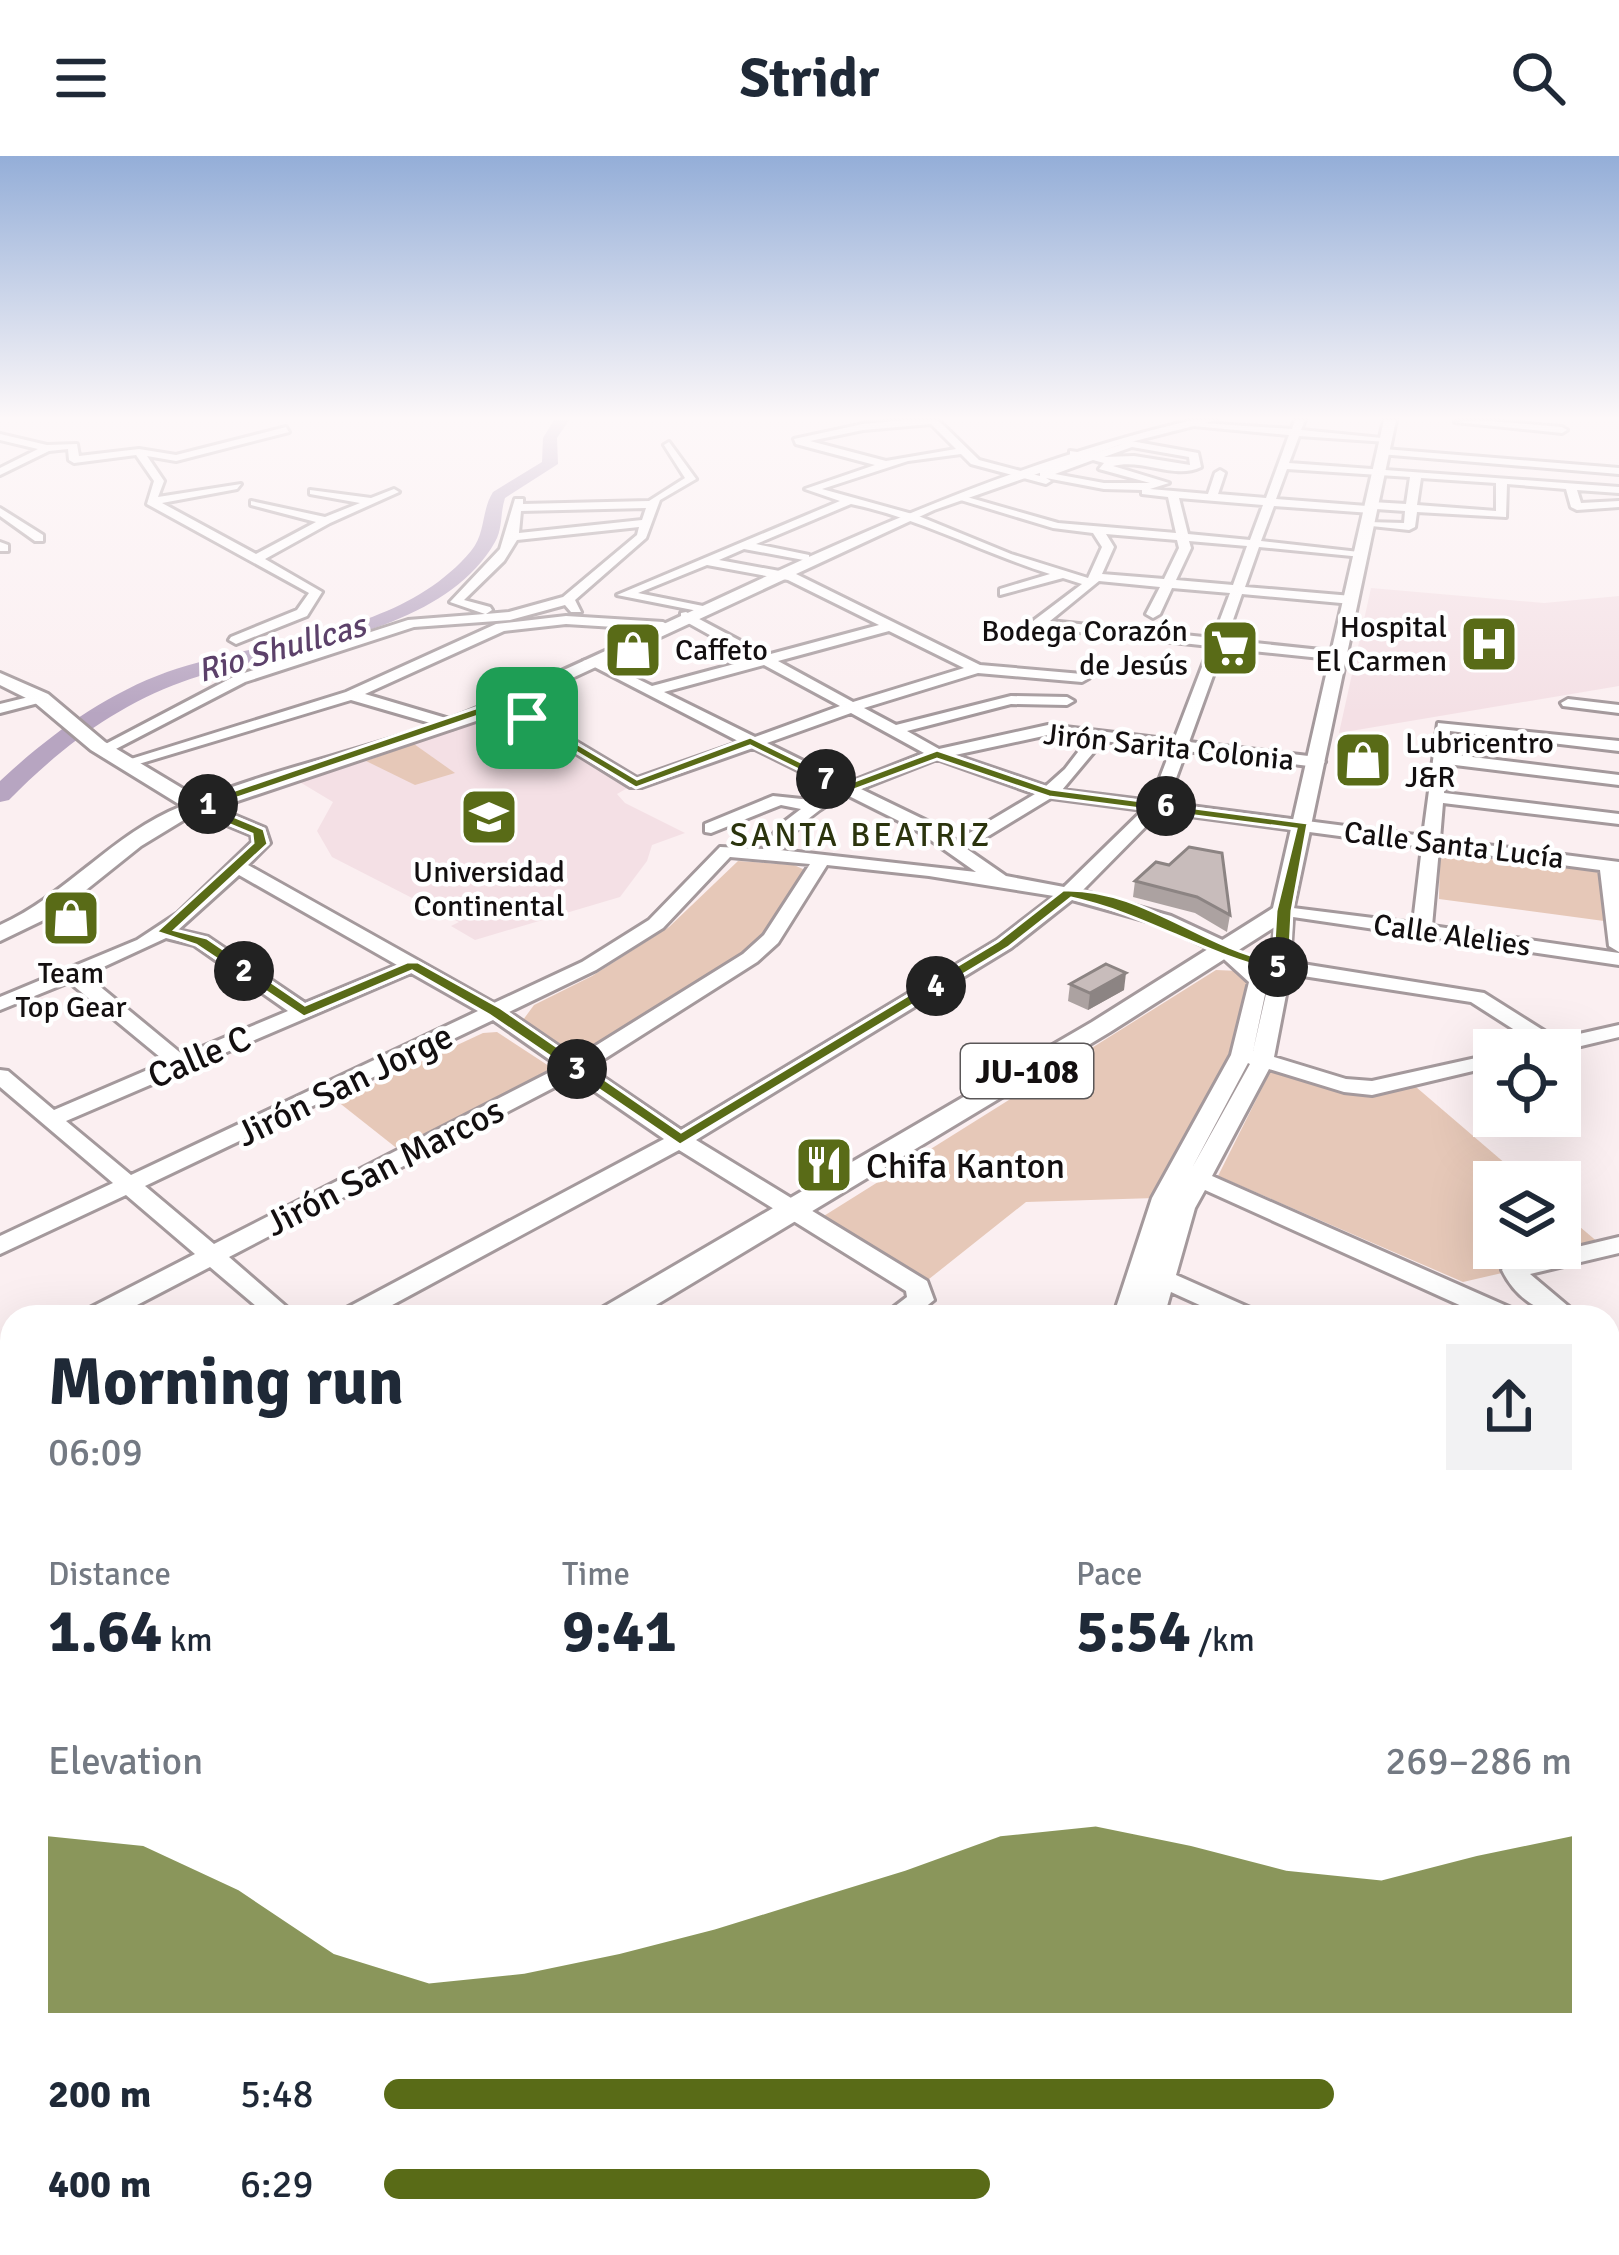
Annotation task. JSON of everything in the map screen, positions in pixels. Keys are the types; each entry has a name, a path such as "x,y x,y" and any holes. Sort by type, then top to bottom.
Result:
{"main road":[{"path":"0,934 43,913 156,827 199,807 452,724 805,558 910,518"},
{"path":"1284,910 1369,518"},
{"path":"0,679 41,698 101,747 199,807"},
{"name":"JU-108","path":"632,1305 1236,955 1284,910"}],"street":[{"path":"9,518 39,538"},
{"path":"180,518 316,592 302,613 236,640"},
{"path":"314,518 326,521"},
{"path":"255,560 334,518"},
{"path":"515,518 512,537 491,571 460,596 458,606 680,618"},
{"path":"101,747 240,679 392,630 422,621 534,611 568,600 633,546 648,518"},
{"path":"680,618 623,595 806,518"},
{"path":"914,518 1006,557 1093,580 1352,600"},
{"path":"1017,518 1362,553"},
{"path":"1153,614 1185,548 1178,518"},
{"path":"372,1305 680,1140 1004,944 1069,893 1159,805 1266,518"},
{"path":"1380,518 1406,528 1409,518"},
{"path":"512,537 647,523"},
{"path":"1094,656 1037,624 1093,580 1108,547 1097,529"},
{"path":"740,544 805,558"},
{"path":"707,561 776,573 977,669"},
{"path":"1005,592 1063,574"},
{"path":"568,600 584,613"},
{"path":"126,763 351,695 500,627 566,620 680,618"},
{"name":"Calle Santa Lucía","path":"680,618 768,659 937,754 1049,793 1613,866"},
{"path":"650,691 891,626"},
{"path":"502,703 636,784 750,741 977,669 1218,645 1340,656"},
{"path":"1048,730 1094,656"},
{"path":"590,661 921,825 1003,882"},
{"path":"351,695 452,724"},
{"path":"0,710 41,698"},
{"path":"896,730 1011,700 1067,701"},
{"path":"1568,703 1619,709"},
{"path":"1422,931 1443,726 1619,746"},
{"name":"Jirón Sarita Colonia","path":"768,855 786,829 814,806 846,789 937,754 1048,730 1318,762"},
{"path":"955,849 1049,793 1083,766 1098,736"},
{"path":"1439,758 1619,780"},
{"path":"1436,797 1619,819"},
{"path":"711,829 779,800 814,806"},
{"path":"0,1004 74,976 164,932 261,844 259,832 199,807"},
{"name":"Jirón San Jorge","path":"0,1246 630,944 656,924 726,851 768,855"},
{"path":"768,855 1069,893 1147,913 1236,955 1281,968 1478,997 1520,1029"},
{"name":"Jirón San Marcos","path":"116,1305 575,1068 750,958 772,939 821,860"},
{"path":"1613,866 1619,946"},
{"path":"238,867 495,1012 680,1140 923,1293 913,1305"},
{"path":"1155,1305 1190,1175 1252,1058 1281,968 1284,910"},
{"name":"Calle Alelies","path":"1284,910 1619,959"},
{"path":"164,932 201,941 304,1012"},
{"path":"1236,955 1258,981 1252,1058"},
{"name":"Calle C","path":"51,1119 412,965"},
{"path":"74,976 182,1064"},
{"path":"1581,1040 1619,1031"},
{"path":"1252,1058 1344,1085 1372,1088 1473,1065"},
{"path":"0,1076 271,1305"},
{"path":"1130,1305 1164,1198 1190,1175"},
{"path":"1190,1175 1482,1305"},
{"path":"1552,1305 1520,1280 1515,1270 1619,1245"},
{"path":"1164,1279 1221,1305"}],"shaded area":[{"name":"Hospital El Carmen","path":"1371,588 1544,603 1619,596 1619,686 1339,733"},
{"name":"Universidad Continental","path":"501,712 624,781 631,786 617,794 625,803 685,833 652,845 647,861 620,897 475,940 451,926 459,922 332,857 317,831 333,802 298,781"},
{"path":"414,744 455,773 415,785 366,761"},
{"path":"1440,848 1598,868 1604,921 1439,899"},
{"path":"738,861 805,870 757,943 594,1050 572,1052 523,1020 534,1005 592,976 669,927"},
{"path":"1216,970 1240,971 1253,979 1237,1045 1155,1198 1026,1202 924,1283 819,1219"},
{"path":"497,1032 552,1068 549,1077 399,1150 337,1101 483,1033"},
{"path":"1272,1068 1356,1095 1416,1087 1502,1161 1473,1161 1473,1269 1519,1269 1463,1282 1218,1176"},
{"path":"1581,1228 1606,1249 1581,1255"}],"building":[{"path":"1189,847 1222,853 1230,915 1197,897 1135,881 1156,862 1169,865"},
{"path":"1106,964 1126,973 1090,993 1070,984"}],"waterway":[{"name":"Rio Shullcas","path":"0,795 66,736 144,690 199,669 366,624 439,588 485,544 493,518"}],"place":[{"name":"Hospital El Carmen","path":"1489,644"},
{"name":"Bodega Corazón de Jesús","path":"1230,648"},
{"name":"Caffeto","path":"633,650"},
{"name":"Lubricentro J&R","path":"1363,760"},
{"name":"Universidad Continental","path":"489,817"},
{"name":"Team Top Gear","path":"71,918"},
{"name":"Chifa Kanton","path":"824,1165"}],"district":[{"name":"SANTA BEATRIZ","path":"861,834"}],"route":[{"path":"502,703 527,718 636,784 750,741 846,789 937,754 1049,793 1304,826 1284,911 1281,968 1245,960 1125,905 1069,893 1004,944 680,1140 495,1012 412,965 304,1012 201,941 164,932 261,844 259,832 199,807 452,724 502,703"}]}
